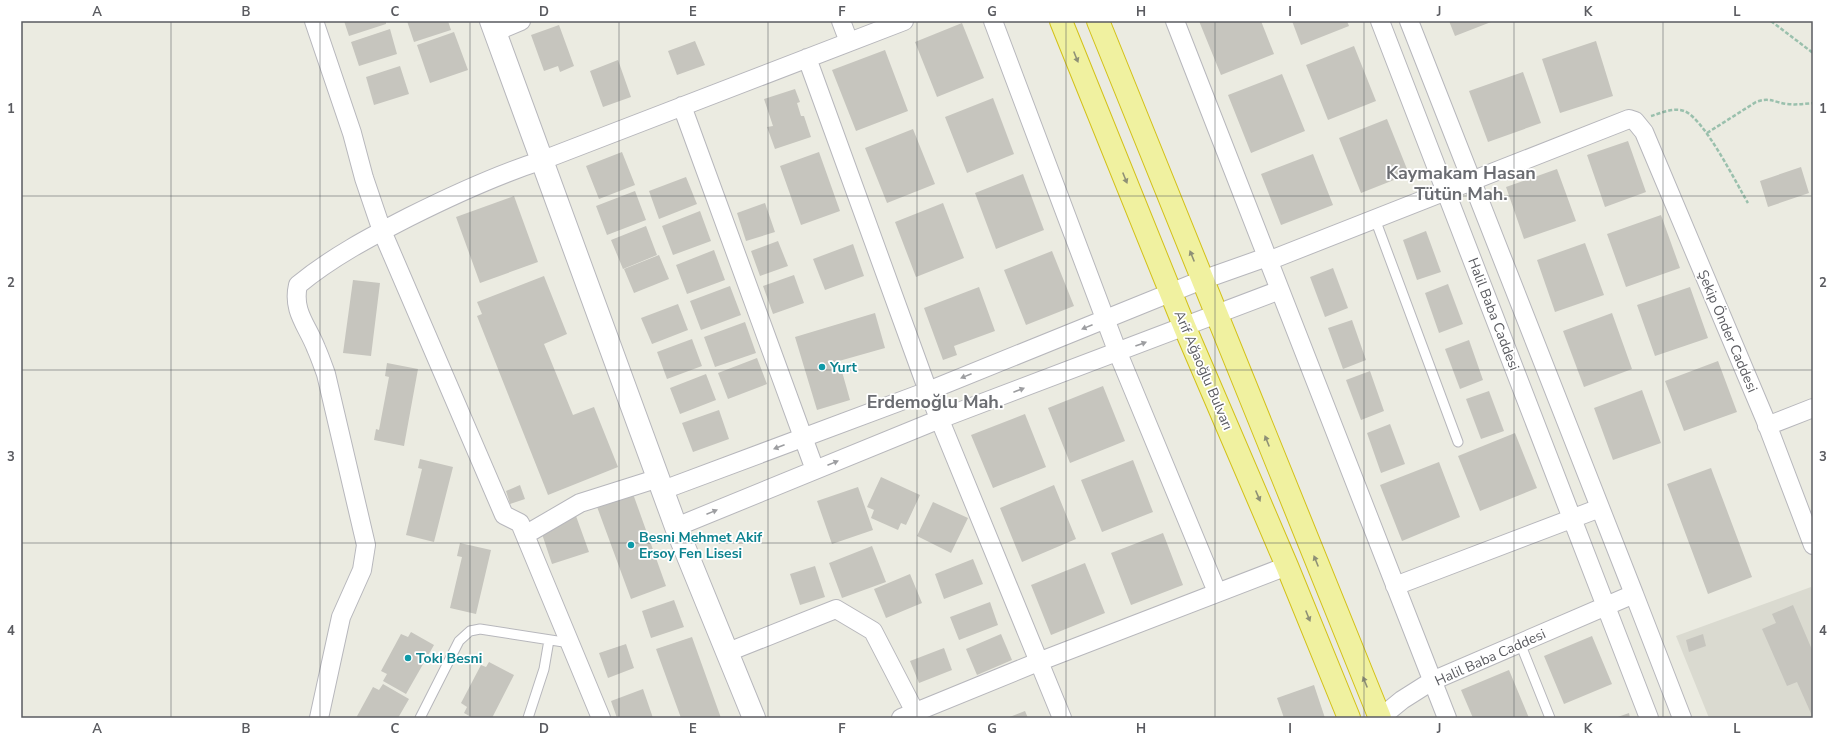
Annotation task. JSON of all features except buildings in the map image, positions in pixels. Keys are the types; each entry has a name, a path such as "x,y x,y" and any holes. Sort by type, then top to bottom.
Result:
{"highway":[{"name":"Arif Ağaoğlu Bulvarı","path":"1062,21 1185,328 1287,566 1349,718"},
{"path":"1098,21 1380,718"}],"street":[{"path":"314,21 352,133 364,178 382,231 504,515 520,523 601,718"},
{"path":"521,21 493,26 676,527 754,718"},
{"path":"841,21 849,42"},
{"path":"320,718 341,617 362,570 366,545 326,374 316,348 298,312 295,296 298,285 309,276 367,238 500,174 543,160 904,21"},
{"path":"993,21 1118,353 1217,592"},
{"path":"1175,21 1447,718"},
{"name":"Halil Baba Caddesi","path":"1380,21 1447,191 1649,718"},
{"path":"1409,21 1682,718"},
{"path":"807,58 928,391 1062,718"},
{"path":"682,106 815,470"},
{"path":"525,535 580,503 661,484 803,438 928,391 1202,280 1268,259 1375,219 1630,119 1635,121"},
{"name":"Şekip Önder Caddesi","path":"1635,121 1644,132 1767,426 1813,545"},
{"path":"676,527 940,419 1185,328 1216,314 1280,290"},
{"path":"1767,426 1813,408"},
{"path":"1395,586 1600,508"},
{"path":"728,652 836,609 873,631 908,715 1038,662 1287,566"},
{"name":"Halil Baba Caddesi","path":"1380,718 1402,700 1432,681 1634,594"}],"lane":[{"path":"1375,219 1458,442"},
{"path":"420,718 459,641 470,631 480,629 570,643"},
{"path":"528,718 544,669 549,640"},
{"path":"1520,643 1550,718"}],"path":[{"path":"1771,21 1813,53"},
{"path":"1707,133 1756,102 1772,99 1786,104 1798,105 1813,103"},
{"path":"1635,121 1676,110 1684,111 1694,117 1707,133 1748,203"}],"shaded area":[{"path":"1811,587 1813,593 1813,718 1709,718 1676,636"}],"place":[{"name":"Yurt","path":"822,367"},
{"name":"Besni Mehmet Akif Ersoy Fen Lisesi","path":"631,545"},
{"name":"Toki Besni","path":"408,658"}],"district":[{"name":"Kaymakam Hasan Tütün Mah.","path":"1461,183"},
{"name":"Erdemoğlu Mah.","path":"935,402"}]}
